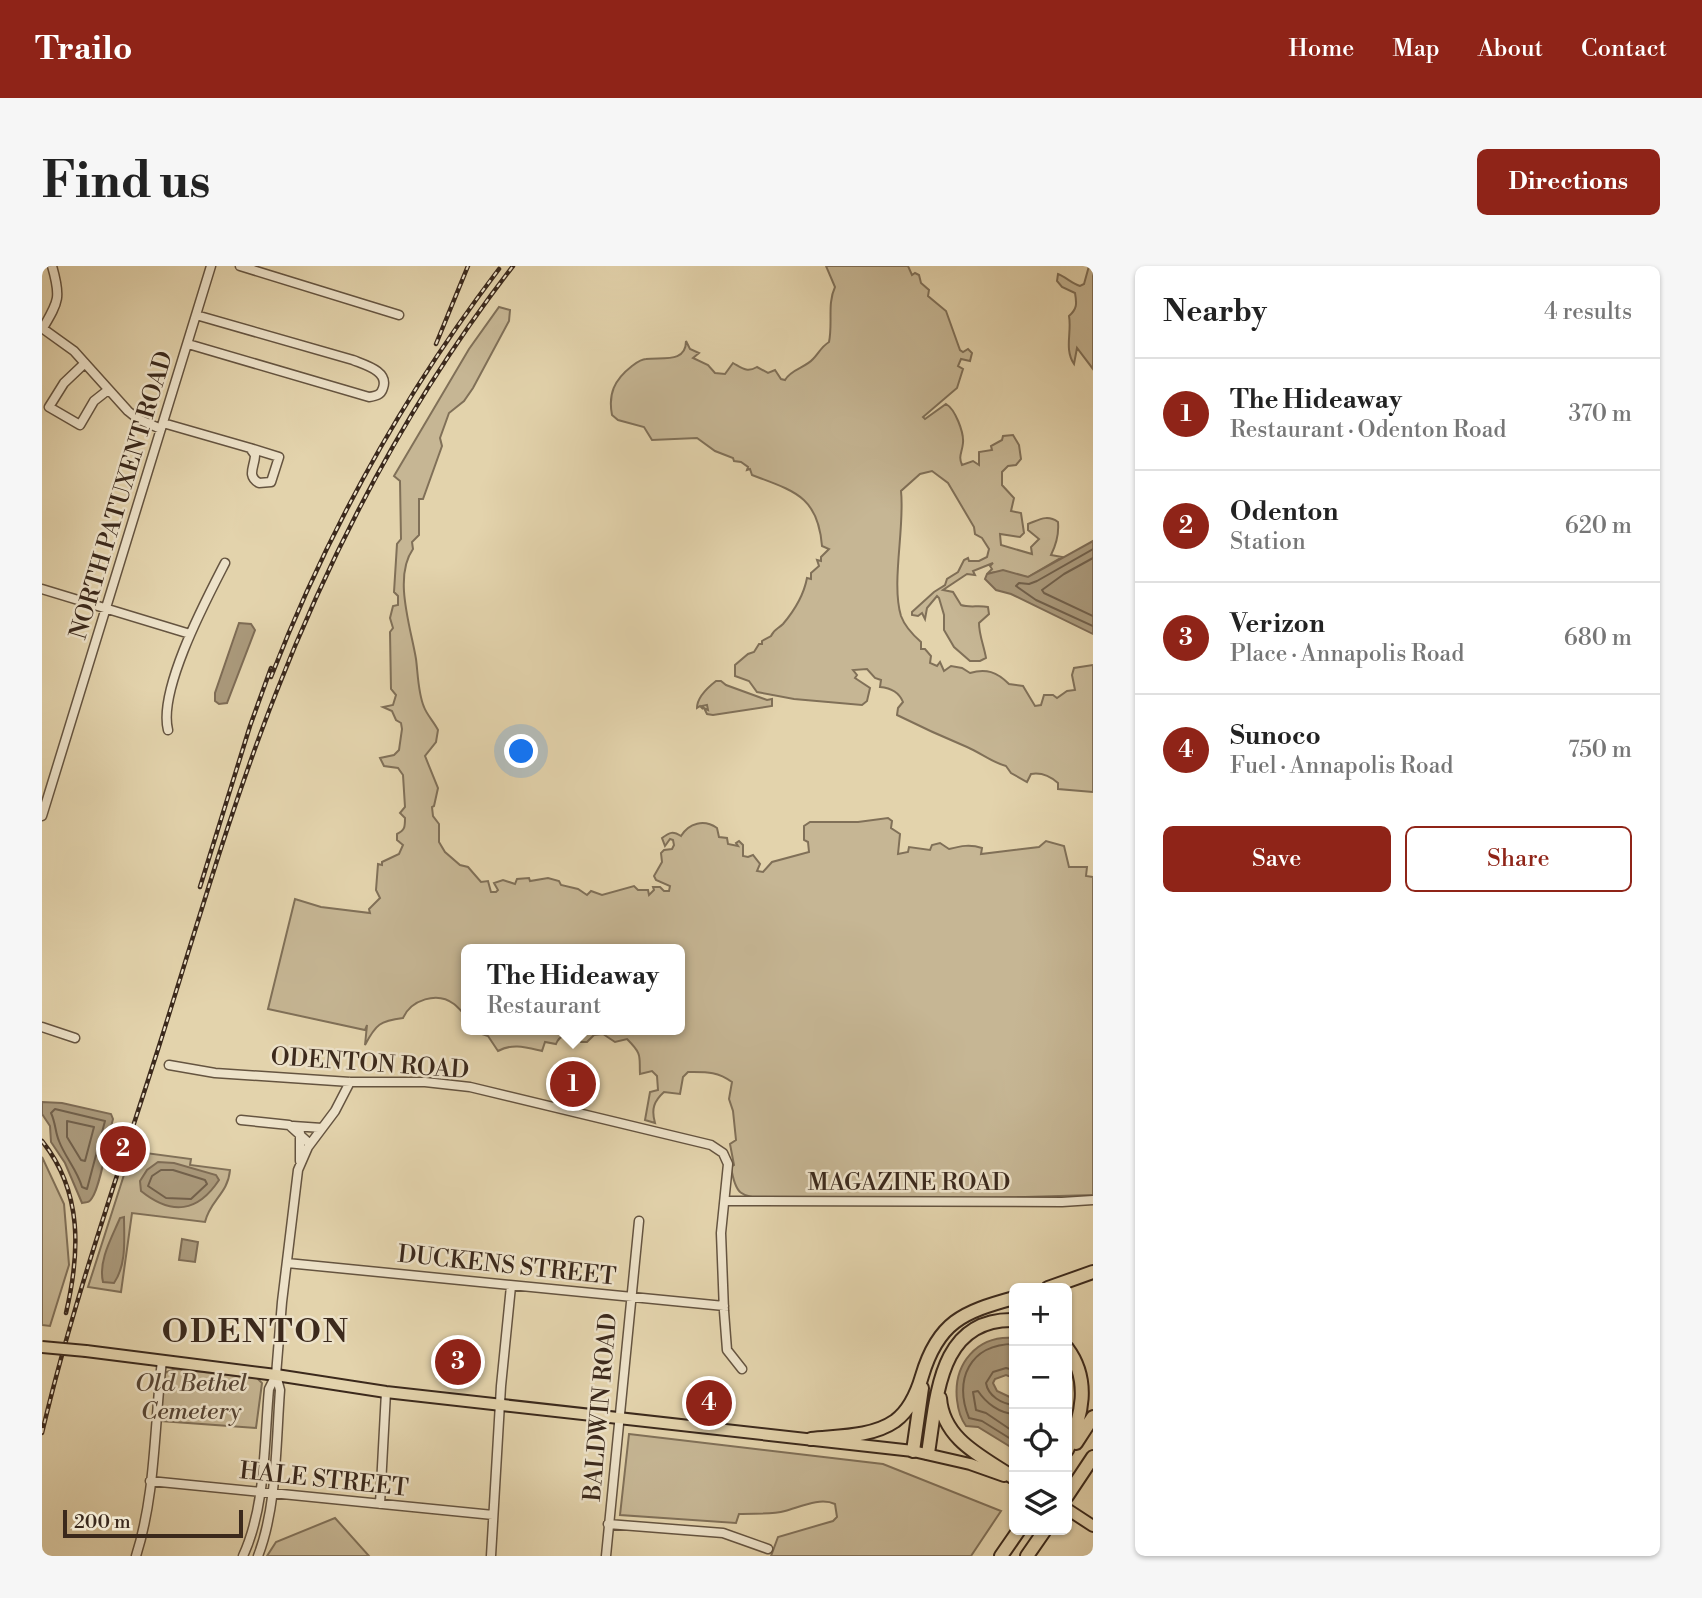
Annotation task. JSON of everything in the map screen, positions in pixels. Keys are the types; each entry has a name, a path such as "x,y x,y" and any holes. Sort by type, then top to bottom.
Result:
{"highway":[{"path":"1062,1283 1093,1272"},
{"path":"811,1438 873,1431 895,1421 914,1397 939,1336 959,1318 979,1307 1009,1299"},
{"path":"928,1453 939,1385 949,1355 962,1339 989,1323 1009,1321"},
{"path":"1072,1358 1080,1375 1082,1399 1079,1421 1072,1438"},
{"path":"913,1451 927,1360"},
{"path":"939,1385 944,1416 956,1437 1009,1476"},
{"path":"1072,1448 1093,1417"},
{"path":"1072,1488 1093,1457"},
{"path":"1002,1556 1016,1535"},
{"path":"1027,1556 1042,1535"},
{"path":"1033,1556 1043,1535"}],"main road":[{"path":"42,1347 276,1375 386,1392 928,1453 1009,1477"},
{"path":"1072,1511 1093,1526"}],"street":[{"path":"52,266 58,287 58,300 42,328 67,345 119,404 138,419 250,448 279,457 273,479 267,484 252,478 255,459 250,448"},
{"name":"NORTH PATUXENT ROAD","path":"42,816 211,266"},
{"path":"240,266 399,315"},
{"path":"188,344 369,397 378,395 383,390 382,376 372,368 353,360 196,315"},
{"path":"85,363 64,383 49,407 80,425 93,401 108,390"},
{"path":"167,730 166,708 190,634 225,563"},
{"path":"42,589 190,634"},
{"path":"42,1027 75,1038"},
{"name":"ODENTON ROAD","path":"169,1065 215,1073 350,1082 425,1082 470,1087 711,1145 723,1153 728,1164 721,1233 723,1306 727,1350 742,1369"},
{"path":"300,1162 310,1143 335,1111 350,1082"},
{"path":"242,1120 322,1128"},
{"path":"293,1126 310,1143"},
{"path":"258,1556 268,1519 271,1493 280,1390 276,1375 293,1200 300,1162 300,1133"},
{"name":"MAGAZINE ROAD","path":"726,1200 1093,1200"},
{"name":"BALDWIN ROAD","path":"606,1556 629,1297 639,1221"},
{"name":"DUCKENS STREET","path":"287,1263 723,1306"},
{"path":"491,1556 511,1286"},
{"path":"135,1556 146,1520 162,1361"},
{"path":"243,1556 249,1543 259,1492 269,1389 276,1375"},
{"path":"380,1504 386,1392"},
{"name":"HALE STREET","path":"150,1481 493,1515"},
{"path":"608,1524 723,1533 768,1549"}],"green space":[{"path":"826,266 908,266 912,275 919,275 921,283 929,290 928,296 946,311 960,350 963,352 968,349 972,353 970,361 961,359 958,366 963,369 957,388 923,417 925,419 946,404 949,407 956,416 962,433 962,465 973,461 979,465 979,452 992,450 991,446 1002,440 1003,436 1013,435 1019,445 1021,459 1016,465 1008,466 1002,472 1002,485 1014,498 1011,511 1021,513 1024,533 1020,537 1000,534 1001,545 1032,554 1031,547 1039,539 1028,530 1028,524 1047,518 1058,522 1057,539 1051,555 1062,557 1028,577 1003,572 987,574 993,563 973,571 975,575 967,574 943,590 953,592 961,605 988,607 989,614 979,623 986,658 970,661 954,647 944,630 944,615 937,596 927,608 925,619 922,613 918,616 912,615 912,612 958,572 964,560 968,558 969,561 979,561 987,557 989,549 982,538 975,534 974,527 948,483 932,471 920,474 901,491 897,588 903,620 921,642 921,649 925,649 931,656 930,663 937,666 940,662 944,671 951,666 970,673 986,671 996,674 1009,684 1023,686 1035,706 1041,705 1044,695 1057,698 1067,691 1075,690 1072,675 1074,668 1093,665 1093,792 1058,789 1058,783 1046,775 1031,774 1027,782 1011,773 1006,766 897,715 903,702 894,691 880,687 881,680 875,678 867,669 853,670 857,675 855,678 870,688 867,701 862,705 794,699 757,692 749,681 735,676 735,665 754,652 762,641 771,636 787,619 801,596 807,578 811,579 811,573 819,566 817,560 821,561 821,557 829,549 822,546 815,516 809,506 792,491 752,475 750,469 747,470 748,467 741,462 715,451 697,438 652,440 644,427 618,420 612,415 612,394 621,377 640,360 678,356 685,348 686,341 690,349 699,353 693,358 708,365 715,373 725,374 733,363 747,370 757,367 768,373 775,370 781,379 785,380 791,373 810,362 829,342 831,300 835,287"},
{"path":"1089,266 1093,266 1093,369 1077,348 1074,364 1071,358 1069,316 1076,306 1075,293 1062,287 1057,281 1058,274 1080,286 1084,284"},
{"path":"499,307 510,310 509,321 473,388 464,401 449,413 440,438 442,446 423,499 419,499 419,535 412,542 413,549 404,574 405,603 420,696 425,710 438,730 436,742 425,756 438,788 432,807 433,816 439,824 439,842 445,852 460,865 468,867 481,882 488,881 491,892 498,890 494,883 503,880 515,884 517,879 529,878 530,881 548,878 587,895 591,891 602,895 634,886 638,890 648,890 649,895 654,890 653,887 669,891 670,886 656,880 654,876 662,862 661,853 672,849 674,845 670,839 665,846 662,838 672,833 681,836 688,828 702,823 717,828 719,837 727,838 728,844 738,846 736,843 739,841 743,845 743,856 753,855 760,864 757,871 763,872 772,862 809,852 808,842 804,840 804,826 810,822 858,822 888,818 892,821 891,828 900,834 898,854 908,852 909,847 930,850 932,845 940,843 949,849 966,846 982,848 981,854 1039,847 1046,841 1064,846 1069,867 1087,867 1086,876 1093,877 1093,1195 771,1199 742,1194 735,1185 731,1167 734,1165 730,1144 736,1140 729,1099 732,1082 711,1073 688,1072 683,1077 680,1094 664,1092 658,1099 653,1109 655,1123 645,1120 650,1092 658,1090 657,1076 652,1071 640,1074 638,1052 627,1039 615,1042 604,1035 685,1035 685,944 461,944 461,1010 447,1000 425,999 412,1006 403,1018 380,1025 372,1032 365,1045 367,1025 365,1030 268,1009 295,899 321,907 370,913 369,909 380,898 376,890 378,864 382,865 382,862 399,854 403,845 397,840 397,834 403,830 405,824 405,818 400,813 405,807 403,775 398,768 384,766 380,758 394,755 399,750 402,729 392,711 383,707 393,705 396,695 391,689 390,632 393,628 390,618 393,606 398,605 398,596 394,592 397,544 401,539 400,481 394,476 469,349"},
{"path":"716,681 767,700 772,699 772,706 707,714 704,708 708,710 707,705 702,706 703,709 700,706 697,708 697,704 703,693"},
{"path":"485,1035 566,1035 556,1044 545,1042 542,1051 514,1046 498,1051"},
{"path":"578,1035 594,1035 587,1042 581,1042"},
{"path":"131,1153 143,1158 146,1153 191,1159 190,1165 230,1170 229,1178 205,1222 132,1213 121,1292 88,1287"},
{"path":"42,1157 64,1204 69,1265 50,1326 42,1325"},
{"name":"Old Bethel Cemetery","path":"176,1369 257,1378 262,1383 256,1428 161,1421 162,1380 166,1372"},
{"path":"629,1434 883,1464 1001,1511 971,1556 771,1556 778,1537 833,1521 837,1517 835,1504 817,1502 780,1512 739,1514 736,1523 620,1515"},
{"path":"335,1518 369,1556 267,1556 276,1542"}],"water":[{"path":"1093,541 1093,634 1011,594 996,590 985,579 987,574 1003,570 1028,577"},
{"path":"239,623 251,624 255,630 227,703 219,704 215,701 215,693"},
{"path":"42,1102 62,1103 111,1114 113,1119 101,1172 89,1202 82,1203 65,1163 51,1142 50,1126 42,1114"},
{"path":"158,1162 174,1163 216,1175 219,1180 211,1191 193,1204 174,1207 163,1204 141,1191 140,1181 147,1170"},
{"path":"124,1217 121,1268 114,1283 103,1282 102,1266 107,1249 120,1218"},
{"path":"182,1239 198,1242 195,1262 179,1260"},
{"path":"1009,1338 1009,1376 995,1379 993,1383 997,1391 1009,1397 1009,1446 978,1427 966,1426 957,1400 959,1375 970,1354 989,1341"}],"railway":[{"path":"436,344 468,266"},
{"path":"42,1433 97,1237 229,823 276,693 324,581 380,471 442,365 513,266"},
{"path":"271,677 317,569 371,465 431,365 499,269"},
{"path":"200,887 271,668"},
{"path":"42,1141 65,1181 75,1224 74,1268 66,1313"}],"place":[{"name":"The Hideaway","path":"573,1084"},
{"name":"Odenton","path":"123,1149"},
{"name":"Verizon","path":"458,1362"},
{"name":"Sunoco","path":"709,1403"}],"district":[{"name":"ODENTON","path":"256,1331"}]}
